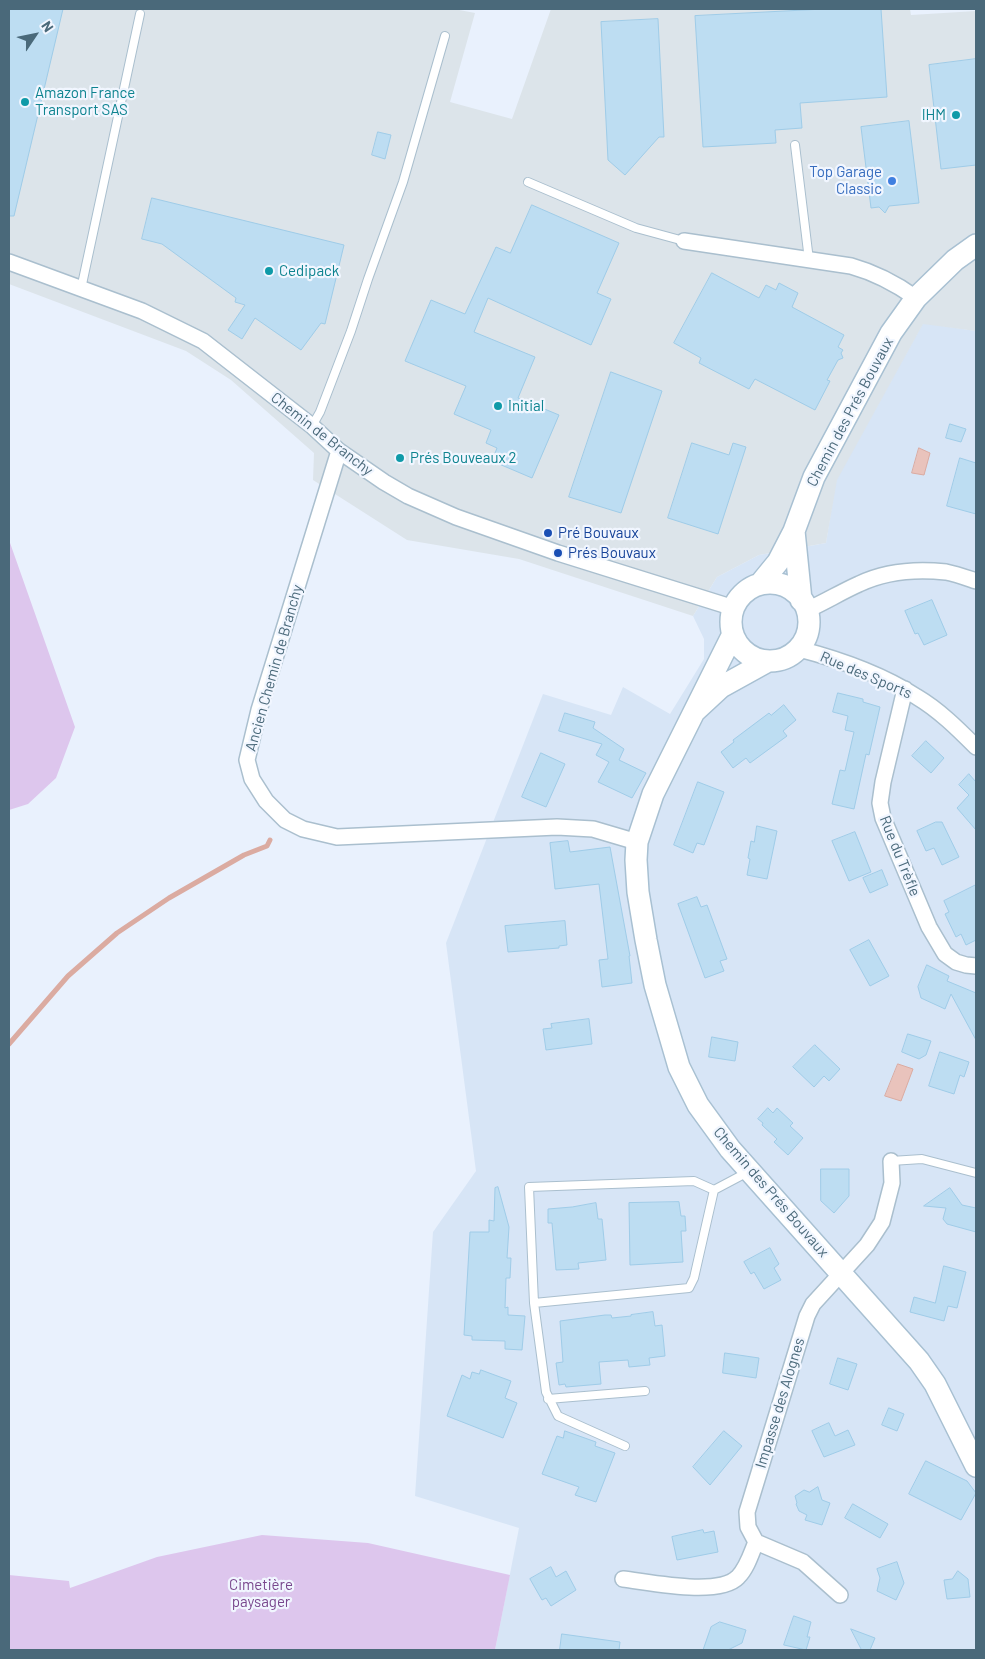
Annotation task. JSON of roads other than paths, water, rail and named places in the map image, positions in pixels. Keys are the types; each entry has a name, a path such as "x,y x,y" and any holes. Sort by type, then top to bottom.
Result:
{"street":[{"path":"684,241 851,266 873,273 899,286 916,298"},
{"name":"Chemin des Prés Bouvaux","path":"760,584 778,562 794,531 814,478 891,333 916,298 955,260 976,246"},
{"name":"Chemin de Branchy","path":"9,262 142,311 203,341 312,426 339,451 408,496 456,517 558,553 734,608"},
{"name":"Ancien Chemin de Branchy","path":"339,451 259,710 247,760 252,779 266,801 285,820 303,829 337,837 557,827 593,829 637,842"},
{"name":"Chemin des Prés Bouvaux","path":"794,531 804,605"},
{"path":"804,605 828,601 859,584 878,577 913,571 948,572 976,581"},
{"path":"760,584 774,584 787,587 799,596 809,620 805,640 791,656 782,660 768,661 754,658 738,645 733,634 731,617 734,608 740,597 749,589 760,584"},
{"name":"Chemin des Prés Bouvaux","path":"733,634 678,742 654,794 637,842 638,892 646,940 655,985 678,1067 698,1105 730,1149 919,1361 935,1384 976,1466"},
{"name":"Rue des Sports","path":"798,649 822,655 882,678 920,698 959,730 976,747"},
{"path":"694,712 721,687 768,661"},
{"name":"Rue du Trèfle","path":"905,690 883,782 880,803 883,818 928,927 945,954 956,962 976,966"},
{"name":"Impasse des Alognes","path":"756,1542 748,1527 747,1512 807,1316 812,1304 867,1245 882,1222 892,1183 891,1161"},
{"path":"623,1579 704,1588 724,1584 737,1579 746,1566 756,1542 803,1562 840,1595"}],"lane":[{"path":"81,289 140,14"},
{"path":"312,426 320,412 351,331 403,182 445,36"},
{"path":"795,145 809,260"},
{"path":"528,182 636,228 684,241"},
{"path":"891,1161 922,1159 976,1173"},
{"path":"534,1304 689,1288 694,1278 714,1190 750,1171"},
{"path":"625,1446 558,1416 548,1399 534,1304 529,1187 694,1181 714,1190"},
{"path":"548,1399 644,1391"}],"waterway":[{"path":"9,1044 68,976 117,933 169,898 244,855 267,846 270,840"}],"place":[{"name":"Amazon France Transport SAS","path":"25,102"},
{"name":"IHM","path":"956,115"},
{"name":"Top Garage Classic","path":"892,181"},
{"name":"Cedipack","path":"269,271"},
{"name":"Initial","path":"498,406"},
{"name":"Prés Bouveaux 2","path":"400,458"},
{"name":"Pré Bouvaux","path":"548,533"},
{"name":"Prés Bouvaux","path":"558,553"}],"park label":[{"name":"Cimetière paysager","path":"261,1594"}]}
